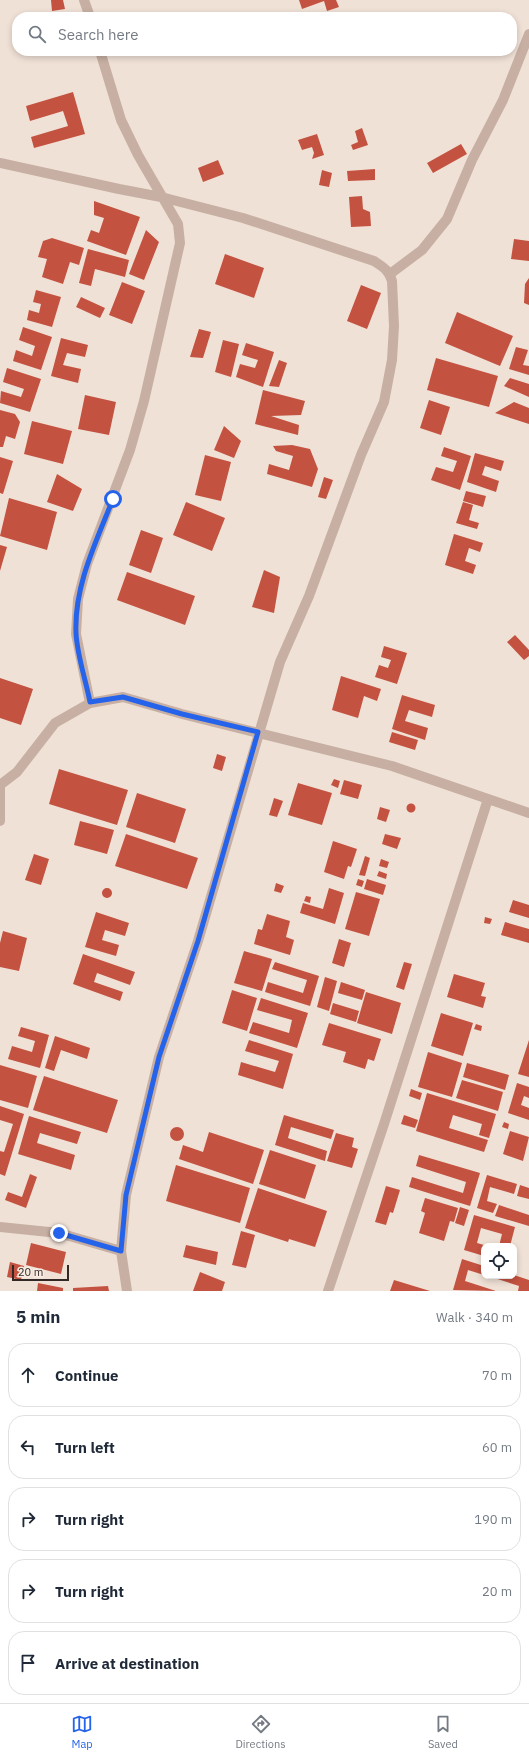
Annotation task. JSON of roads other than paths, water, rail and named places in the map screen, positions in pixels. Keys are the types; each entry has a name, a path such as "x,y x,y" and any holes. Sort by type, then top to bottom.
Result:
{"street":[{"path":"84,0 88,12"},
{"path":"390,274 422,250 447,219 472,160 503,100 529,34"},
{"path":"90,702 76,634 78,599 87,564 130,450 144,402 180,243 178,224 161,197 121,120 102,56"},
{"path":"0,164 161,197 243,218 353,253 374,261 386,268 390,274 394,326 392,360 384,402 359,462 309,596 280,662 258,732 198,941 159,1057 126,1195 121,1251 127,1291"},
{"path":"0,822 0,784 17,772 55,723 90,702 123,697 182,714 392,766 529,813"},
{"path":"328,1291 386,1117 488,799"},
{"path":"0,1228 59,1233 121,1251"}]}
